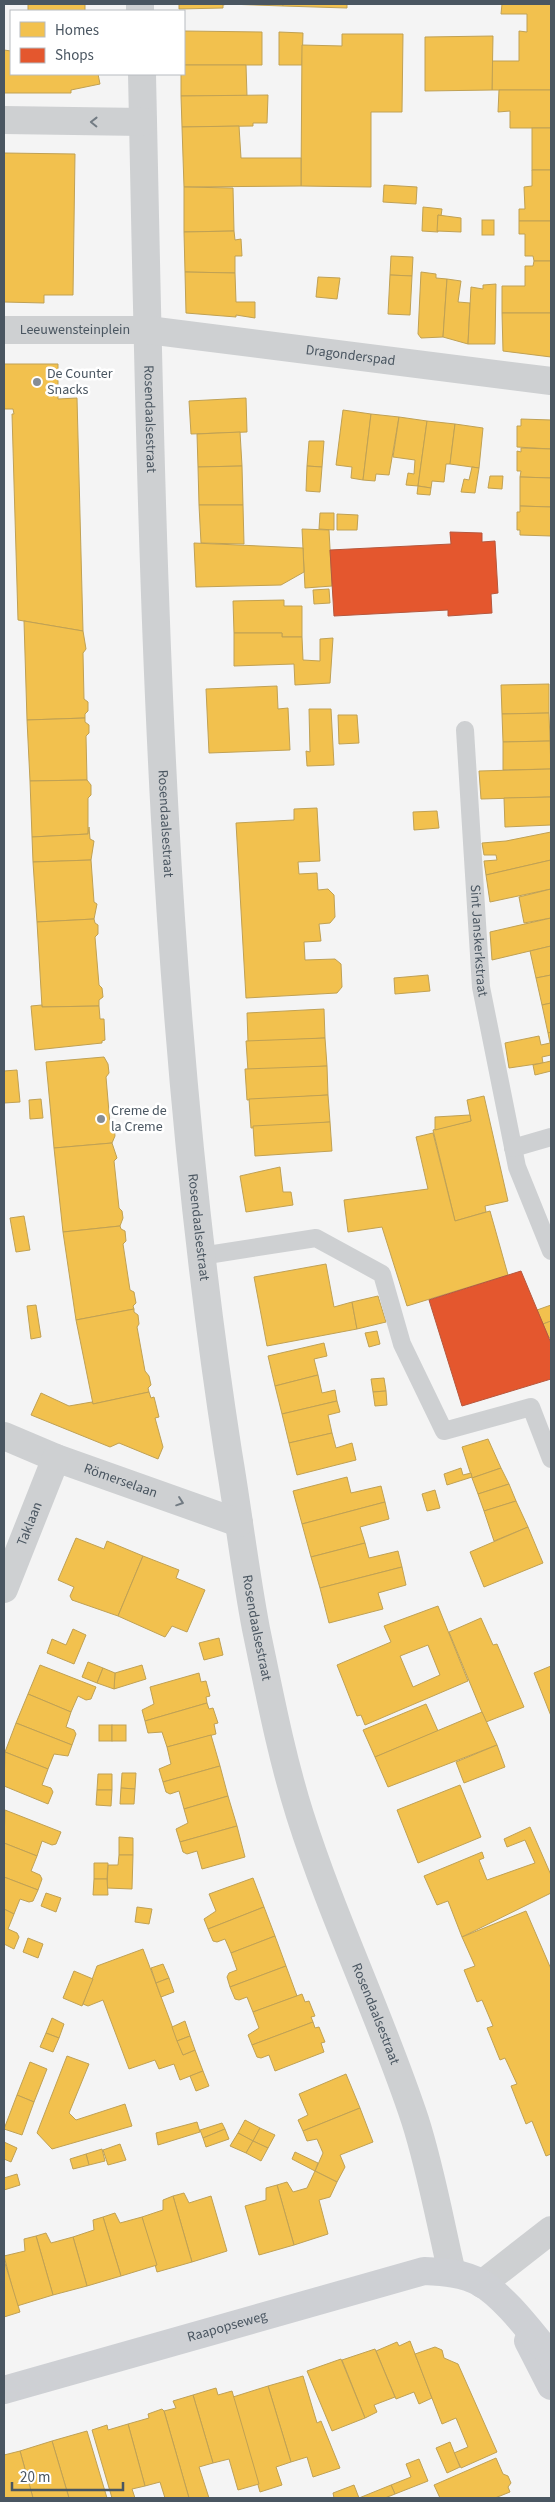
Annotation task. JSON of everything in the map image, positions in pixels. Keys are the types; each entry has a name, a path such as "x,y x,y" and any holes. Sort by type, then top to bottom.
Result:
{"street":[{"name":"Rosendaalsestraat","path":"142,75 155,569 169,917 201,1256 255,1621 298,1812 339,1927 389,2048 415,2121 429,2170 452,2273"},
{"path":"4,120 143,122"},
{"name":"Leeuwensteinplein","path":"4,330 148,330"},
{"name":"Dragonderspad","path":"148,330 551,381"},
{"name":"Römerselaan","path":"4,1436 56,1458 240,1522"},
{"name":"Taklaan","path":"4,1589 56,1458"},
{"path":"482,2284 551,2230"},
{"name":"Raapopseweg","path":"4,2390 384,2281 424,2272 452,2273"},
{"path":"452,2273 482,2284 514,2313 551,2356"},
{"path":"514,2313 551,2386"}],"lane":[{"name":"Sint Janskerkstraat","path":"465,730 480,987 517,1168 551,1251"},
{"path":"513,1148 551,1136"},
{"path":"201,1256 316,1238 382,1274 402,1344 444,1431 531,1407 551,1459"}],"building: Homes":[{"path":"28,4 85,4 85,10 28,10"},
{"path":"179,4 227,4 223,5 223,8 179,9"},
{"path":"227,4 283,4 283,6"},
{"path":"283,4 347,4 347,8 283,6"},
{"path":"502,4 551,4 551,90 492,90 492,61 519,61 519,31 527,32 527,14 501,14"},
{"path":"185,31 262,32 262,65 185,65"},
{"path":"279,32 303,33 302,65 279,65"},
{"path":"342,34 403,34 402,112 371,112 371,187 301,186 302,45 342,46"},
{"path":"493,36 492,90 425,91 425,37"},
{"path":"4,50 10,51 10,75 98,75 100,84 71,90 71,93 4,93"},
{"path":"185,65 246,65 247,96 181,96 181,75 185,75"},
{"path":"499,90 551,90 551,128 510,128 510,111 498,112"},
{"path":"268,95 267,123 253,123 253,126 182,127 181,96"},
{"path":"239,126 241,158 301,158 301,186 184,187 182,127"},
{"path":"532,128 551,128 551,170 532,170"},
{"path":"4,153 75,154 73,295 44,295 44,303 4,302"},
{"path":"532,170 551,170 551,221 519,221 519,209 525,209 524,187 532,186"},
{"path":"384,185 417,187 416,204 383,202"},
{"path":"184,187 233,188 234,231 184,232"},
{"path":"423,207 442,209 441,216 438,215 438,232 422,231"},
{"path":"438,215 461,218 461,232 437,231"},
{"path":"482,220 494,220 494,235 482,235"},
{"path":"519,221 551,221 551,261 534,261 533,256 525,256 525,234 519,234"},
{"path":"234,231 235,240 241,239 242,256 235,256 235,273 185,272 184,232"},
{"path":"391,256 413,257 412,276 390,275"},
{"path":"534,261 551,261 551,313 502,313 502,286 525,286 525,266 533,266"},
{"path":"185,272 235,273 236,302 255,302 255,318 236,315 236,317 186,313"},
{"path":"421,272 436,274 436,278 447,279 443,337 421,338 418,334"},
{"path":"390,275 412,276 410,315 388,314"},
{"path":"318,277 340,278 337,299 316,297"},
{"path":"447,279 461,281 458,302 470,303 468,344 443,337"},
{"path":"496,284 495,344 468,344 471,287 483,289 483,285"},
{"path":"502,313 551,313 551,357 503,351"},
{"path":"4,364 58,364 58,399 77,398 83,631 18,620 12,414 14,414 13,409 4,409"},
{"path":"246,398 247,432 191,434 189,401"},
{"path":"343,410 371,414 363,480 351,478 352,467 336,465"},
{"path":"371,414 399,417 389,475 376,474 375,481 363,480"},
{"path":"399,417 427,421 418,486 406,485 408,473 414,474 415,460 393,457"},
{"path":"521,419 551,420 551,449 517,447 517,426 521,426"},
{"path":"427,421 455,424 450,464 446,464 444,482 432,481 431,488 418,486"},
{"path":"455,424 483,428 479,468 450,464"},
{"path":"240,432 242,466 198,467 197,434"},
{"path":"309,441 324,441 322,467 307,466"},
{"path":"521,448 551,449 551,478 520,477 521,471 517,471 517,451 521,452"},
{"path":"242,466 243,505 199,505 198,467"},
{"path":"307,466 322,467 320,492 306,491"},
{"path":"472,467 479,468 475,493 461,492 464,479 469,480"},
{"path":"490,476 503,476 502,489 488,488"},
{"path":"520,477 551,478 551,507 520,506"},
{"path":"418,486 431,488 430,495 417,494"},
{"path":"199,505 243,505 244,544 201,543"},
{"path":"520,506 551,507 551,536 520,535 520,530 517,530 517,512 520,512"},
{"path":"320,513 334,513 334,530 319,529"},
{"path":"337,514 358,515 357,530 337,530"},
{"path":"302,529 329,530 332,586 305,588"},
{"path":"194,543 303,548 304,572 281,585 196,587"},
{"path":"329,589 330,603 314,604 313,590"},
{"path":"284,600 284,606 302,606 302,637 282,637 282,633 234,633 233,601"},
{"path":"24,621 83,631 86,649 83,653 84,699 88,702 88,711 85,714 85,718 27,720"},
{"path":"234,633 282,633 282,637 302,637 303,660 320,661 320,639 333,638 330,683 295,685 294,664 234,666"},
{"path":"549,684 549,713 502,714 501,685"},
{"path":"277,686 278,709 288,708 290,750 209,753 206,689"},
{"path":"309,709 331,709 334,765 307,766 306,751 310,752"},
{"path":"549,713 550,741 503,742 502,714"},
{"path":"338,715 357,715 359,743 339,744"},
{"path":"85,718 85,722 89,725 89,733 86,736 87,780 30,781 27,720"},
{"path":"550,741 551,769 503,770 503,742"},
{"path":"551,769 551,797 481,799 479,771"},
{"path":"87,780 91,785 91,795 88,798 88,834 32,837 30,781"},
{"path":"551,797 551,825 505,827 504,798"},
{"path":"317,808 320,861 298,862 299,874 317,873 318,890 328,889 334,895 335,917 330,923 319,924 321,941 304,942 305,960 335,959 341,964 342,987 337,993 246,998 236,823 294,820 294,809"},
{"path":"437,811 439,828 414,830 413,812"},
{"path":"89,827 90,839 94,841 91,860 33,862 32,837 88,834"},
{"path":"551,832 551,860 486,875 484,861 497,860 496,855 484,855 482,843 506,841"},
{"path":"91,860 94,902 97,904 94,919 37,922 33,862"},
{"path":"551,860 551,889 490,902 486,875"},
{"path":"551,889 551,918 524,923 519,897"},
{"path":"551,918 551,946 492,960 490,932"},
{"path":"94,919 98,925 98,934 95,937 99,985 102,988 103,997 99,1000 99,1006 42,1007 37,922"},
{"path":"551,946 551,975 536,978 530,951"},
{"path":"428,975 430,991 395,994 394,978"},
{"path":"551,975 551,1003 542,1005 536,978"},
{"path":"551,1003 551,1032 548,1033 542,1005"},
{"path":"42,1005 42,1007 99,1006 100,1019 104,1019 105,1040 102,1043 35,1050 31,1006"},
{"path":"324,1009 325,1038 248,1042 247,1013"},
{"path":"551,1032 551,1055 542,1057 543,1063 509,1068 505,1043 539,1036 541,1045 550,1043 548,1033"},
{"path":"325,1038 327,1066 248,1071 246,1041"},
{"path":"104,1057 108,1064 109,1073 106,1077 110,1124 114,1126 115,1136 112,1143 54,1148 46,1062"},
{"path":"551,1061 551,1071 535,1075 533,1065"},
{"path":"327,1066 328,1095 247,1100 245,1069"},
{"path":"17,1070 20,1102 4,1103 4,1071"},
{"path":"328,1095 330,1122 251,1128 249,1099"},
{"path":"484,1096 508,1201 485,1206 486,1212 455,1221 433,1130 471,1121 467,1100"},
{"path":"41,1099 43,1118 30,1119 29,1100"},
{"path":"470,1115 471,1121 435,1130 435,1117"},
{"path":"330,1122 332,1151 255,1156 253,1126"},
{"path":"433,1133 455,1221 490,1211 508,1275 407,1306 382,1227 348,1232 344,1200 428,1189 416,1137"},
{"path":"112,1143 117,1158 114,1161 119,1208 122,1211 123,1218 120,1226 63,1232 54,1148"},
{"path":"280,1167 283,1192 291,1192 293,1205 246,1212 240,1176"},
{"path":"24,1216 30,1250 16,1252 10,1218"},
{"path":"120,1226 125,1231 126,1241 123,1244 130,1290 134,1292 136,1303 133,1306 134,1309 76,1320 63,1232"},
{"path":"326,1264 334,1307 352,1302 357,1329 267,1346 254,1277"},
{"path":"378,1296 386,1322 357,1329 352,1302"},
{"path":"36,1305 41,1337 31,1339 27,1306"},
{"path":"551,1305 551,1321 543,1324 537,1310"},
{"path":"134,1309 134,1312 138,1315 139,1324 137,1327 145,1371 149,1376 151,1385 148,1388 149,1392 93,1404 76,1320"},
{"path":"551,1321 551,1337 549,1338 543,1324"},
{"path":"377,1331 380,1344 369,1347 365,1333"},
{"path":"324,1343 327,1356 314,1359 318,1375 275,1386 268,1356"},
{"path":"318,1375 322,1393 335,1390 337,1401 282,1414 275,1386"},
{"path":"384,1378 386,1391 373,1392 371,1379"},
{"path":"386,1391 387,1405 375,1406 373,1392"},
{"path":"149,1392 151,1398 154,1397 159,1417 155,1418 163,1447 158,1459 119,1443 110,1447 31,1415 41,1393 69,1406 92,1402 93,1404"},
{"path":"337,1401 340,1412 328,1415 332,1433 289,1443 282,1414"},
{"path":"332,1433 336,1448 352,1443 356,1460 297,1475 289,1443"},
{"path":"488,1439 501,1468 472,1478 462,1447"},
{"path":"461,1468 463,1475 471,1473 472,1477 447,1485 444,1474"},
{"path":"501,1468 509,1484 478,1494 472,1478"},
{"path":"347,1477 351,1493 381,1486 385,1502 302,1524 293,1491"},
{"path":"509,1484 516,1501 484,1511 478,1494"},
{"path":"435,1490 440,1508 427,1511 422,1494"},
{"path":"516,1501 528,1527 494,1541 484,1511"},
{"path":"385,1502 389,1519 360,1527 365,1543 311,1557 302,1524"},
{"path":"528,1527 543,1563 484,1587 470,1552"},
{"path":"76,1538 104,1549 107,1541 143,1556 118,1616 72,1600 70,1596 74,1587 58,1580"},
{"path":"365,1543 369,1558 398,1551 402,1567 320,1588 311,1557"},
{"path":"143,1556 179,1570 176,1578 205,1590 187,1632 172,1626 165,1637 118,1616"},
{"path":"402,1567 406,1585 378,1593 383,1609 329,1623 320,1588"},
{"path":"438,1606 468,1681 365,1725 361,1715 357,1716 337,1665 391,1642 384,1626","holes":["428,1645 440,1675 413,1687 400,1656"]},
{"path":"481,1618 493,1645 497,1644 524,1707 486,1722 449,1632"},
{"path":"73,1629 86,1635 74,1664 47,1653 52,1639 66,1645"},
{"path":"219,1638 223,1655 204,1660 199,1643"},
{"path":"88,1662 103,1668 97,1683 82,1677"},
{"path":"40,1665 96,1687 91,1699 86,1700 78,1696 71,1712 28,1694"},
{"path":"142,1665 146,1679 114,1689 115,1673"},
{"path":"551,1666 551,1716 534,1673"},
{"path":"103,1668 115,1673 114,1689 97,1683"},
{"path":"199,1673 201,1682 206,1681 210,1696 206,1697 207,1703 145,1721 142,1710 154,1704 150,1687"},
{"path":"28,1694 71,1712 66,1727 74,1730 76,1734 72,1745 16,1723"},
{"path":"207,1703 209,1709 213,1708 218,1723 214,1724 216,1734 167,1747 162,1732 148,1733 145,1721"},
{"path":"426,1704 438,1731 375,1757 363,1730"},
{"path":"482,1712 497,1745 388,1787 375,1757"},
{"path":"16,1723 72,1745 68,1756 54,1754 48,1769 5,1752"},
{"path":"99,1725 112,1725 112,1741 99,1741"},
{"path":"112,1725 126,1725 126,1741 112,1741"},
{"path":"211,1735 220,1766 163,1782 159,1769 171,1764 167,1747"},
{"path":"497,1745 505,1767 464,1783 456,1762"},
{"path":"5,1752 48,1769 42,1785 51,1788 53,1792 48,1804 4,1786"},
{"path":"220,1766 228,1796 184,1809 179,1791 170,1794 166,1792 163,1782"},
{"path":"122,1773 136,1773 135,1789 121,1788"},
{"path":"98,1774 112,1774 112,1790 97,1790"},
{"path":"460,1785 481,1837 418,1863 397,1810"},
{"path":"121,1788 135,1789 134,1804 120,1804"},
{"path":"97,1790 112,1790 111,1806 96,1805"},
{"path":"228,1796 237,1826 180,1842 176,1829 188,1823 184,1809"},
{"path":"5,1810 61,1832 56,1844 52,1845 42,1841 37,1856 4,1843"},
{"path":"237,1826 245,1857 202,1869 197,1851 187,1854 183,1852 180,1842"},
{"path":"530,1827 551,1875 551,1893 462,1937 448,1901 437,1905 424,1876 482,1852 484,1858 479,1860 487,1880 535,1863 525,1840 507,1847 504,1839"},
{"path":"119,1837 133,1838 133,1855 119,1855"},
{"path":"4,1843 37,1856 31,1871 40,1875 42,1879 38,1890 4,1877"},
{"path":"119,1855 133,1855 132,1889 107,1888 108,1865 118,1865"},
{"path":"94,1863 108,1863 107,1879 94,1879"},
{"path":"4,1877 38,1890 33,1901 29,1902 20,1899 14,1914 4,1909"},
{"path":"253,1878 264,1907 208,1929 204,1919 216,1911 209,1894"},
{"path":"94,1879 107,1879 108,1895 93,1895"},
{"path":"46,1893 61,1898 56,1912 41,1906"},
{"path":"137,1907 152,1909 149,1924 135,1922"},
{"path":"264,1907 275,1936 231,1953 225,1939 217,1942 213,1941 208,1929"},
{"path":"4,1909 14,1914 8,1929 17,1933 19,1937 14,1949 4,1944"},
{"path":"526,1911 551,1969 551,2154 546,2156 532,2121 526,2124 511,2086 517,2084 505,2058 500,2060 487,2028 493,2026 482,2000 477,2002 464,1970 475,1966 462,1937"},
{"path":"275,1936 286,1966 230,1987 227,1977 229,1973 237,1970 231,1953"},
{"path":"28,1938 43,1944 38,1958 23,1952"},
{"path":"143,1949 183,2055 195,2050 203,2071 180,2080 174,2064 159,2069 155,2060 129,2069 103,2000 88,2006 83,2004 97,1966"},
{"path":"163,1964 169,1978 156,1983 151,1968"},
{"path":"286,1966 297,1996 253,2012 247,1997 239,2000 235,1999 230,1987"},
{"path":"74,1971 93,1979 82,2006 63,1998"},
{"path":"169,1978 174,1992 161,1997 156,1983"},
{"path":"302,1994 305,2002 309,2001 315,2016 311,2017 313,2022 252,2045 248,2035 259,2028 253,2012"},
{"path":"52,2018 64,2024 59,2038 46,2033"},
{"path":"185,2021 190,2036 177,2041 172,2027"},
{"path":"313,2022 315,2028 319,2027 325,2042 321,2043 324,2052 275,2071 269,2055 261,2058 257,2057 252,2045"},
{"path":"46,2033 59,2038 53,2052 40,2047"},
{"path":"190,2036 195,2050 183,2055 177,2041"},
{"path":"67,2056 89,2064 69,2113 76,2120 125,2104 132,2126 52,2149 37,2133"},
{"path":"30,2062 47,2069 34,2102 17,2095"},
{"path":"203,2071 209,2086 196,2091 190,2076"},
{"path":"346,2074 360,2108 303,2131 298,2120 308,2115 299,2094"},
{"path":"17,2095 34,2102 22,2135 4,2129"},
{"path":"360,2108 373,2142 340,2155 345,2167 337,2182 315,2171 323,2153 317,2139 307,2141 303,2131"},
{"path":"245,2120 260,2128 253,2141 238,2133"},
{"path":"197,2122 200,2132 158,2145 156,2133"},
{"path":"222,2123 225,2129 203,2138 200,2130"},
{"path":"260,2128 275,2135 268,2148 253,2141"},
{"path":"225,2129 229,2139 206,2147 203,2138"},
{"path":"238,2133 253,2141 246,2153 230,2146"},
{"path":"253,2141 268,2148 261,2161 246,2153"},
{"path":"4,2142 17,2148 11,2162 4,2159"},
{"path":"120,2144 126,2160 108,2165 103,2150"},
{"path":"102,2149 105,2161 89,2165 86,2154"},
{"path":"295,2152 318,2163 315,2171 292,2159"},
{"path":"86,2154 89,2165 73,2169 70,2159"},
{"path":"315,2171 337,2182 330,2197 319,2200 328,2234 294,2245 277,2185 287,2182 293,2192 307,2188"},
{"path":"17,2174 20,2185 4,2190 4,2178"},
{"path":"277,2185 294,2245 259,2255 245,2206 266,2200 266,2188"},
{"path":"184,2193 189,2203 211,2196 227,2251 192,2262 173,2196"},
{"path":"173,2196 192,2262 157,2272 142,2217 163,2210 163,2200"},
{"path":"115,2213 120,2223 142,2217 157,2265 121,2276 103,2217"},
{"path":"103,2217 121,2276 87,2286 73,2237 94,2230 93,2220"},
{"path":"46,2233 51,2243 73,2237 87,2286 53,2295 36,2236"},
{"path":"36,2236 53,2295 17,2306 4,2256 25,2251 24,2239"},
{"path":"4,2260 20,2312 4,2317"},
{"path":"410,2341 432,2398 419,2404 414,2392 396,2399 376,2351 397,2342 399,2346"},
{"path":"435,2347 442,2350 444,2358 458,2364 497,2452 461,2468 454,2453 468,2447 456,2418 442,2424 415,2354"},
{"path":"375,2349 395,2397 374,2405 377,2412 365,2418 342,2360"},
{"path":"341,2359 365,2418 332,2431 307,2371"},
{"path":"303,2376 317,2423 321,2421 340,2468 313,2477 307,2457 291,2462 268,2386"},
{"path":"268,2386 291,2462 276,2467 282,2485 260,2492 233,2397"},
{"path":"216,2388 218,2395 232,2391 259,2484 238,2490 229,2459 213,2463 193,2395"},
{"path":"193,2395 213,2463 199,2467 209,2498 189,2498 164,2411 176,2408 173,2401"},
{"path":"162,2409 189,2498 165,2498 160,2482 145,2486 128,2424 149,2418 148,2414"},
{"path":"128,2424 145,2486 132,2489 135,2498 112,2498 92,2430 107,2425 108,2430"},
{"path":"87,2431 107,2498 69,2498 52,2441"},
{"path":"52,2441 69,2498 33,2498 20,2451"},
{"path":"450,2442 460,2467 447,2473 436,2448"},
{"path":"20,2451 33,2498 4,2498 4,2455"},
{"path":"496,2458 503,2474 508,2476 511,2483 508,2487 510,2492 495,2498 440,2498 434,2485"},
{"path":"419,2459 428,2481 395,2494 391,2485 411,2477 406,2464"},
{"path":"354,2485 359,2498 334,2498 333,2493"},
{"path":"391,2485 395,2494 385,2498 359,2498"}],"building: Shops":[{"path":"450,532 482,533 482,542 495,541 498,593 491,594 492,613 448,616 448,610 334,616 330,550 451,544"},
{"path":"521,1271 551,1343 551,1379 462,1406 429,1300"}],"place":[{"name":"De Counter Snacks","path":"37,382"},
{"name":"Creme de la Creme","path":"101,1119"}]}
